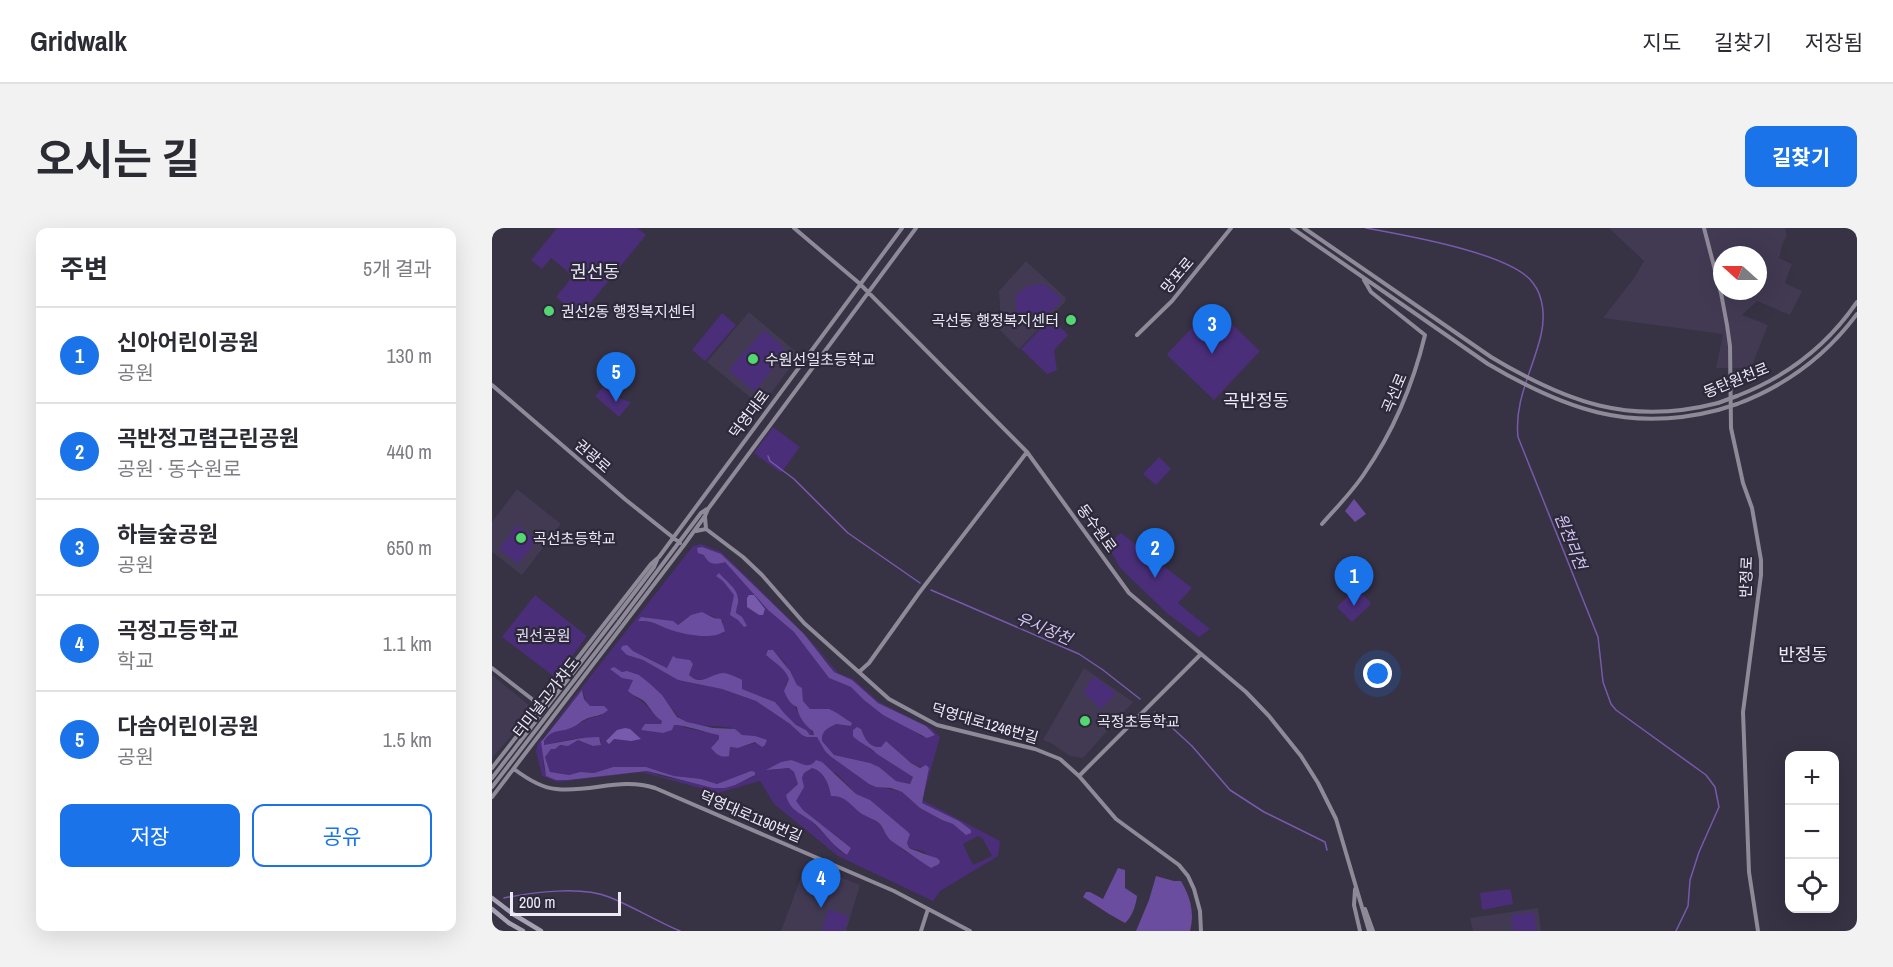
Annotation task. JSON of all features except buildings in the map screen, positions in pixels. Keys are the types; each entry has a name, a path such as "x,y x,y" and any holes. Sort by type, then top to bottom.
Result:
{"main road":[{"name":"동수원로","path":"794,228 868,291 1027,452 1128,594 1246,692 1269,716 1301,756 1336,819 1371,931"},
{"name":"덕영대로","path":"492,768 659,556 859,283 902,228"},
{"name":"덕영대로","path":"492,797 695,531 708,509 916,228"},
{"name":"망포로","path":"1137,335 1172,301 1232,228"},
{"path":"1292,228 1362,277"},
{"name":"동탄원천로","path":"1304,228 1440,323 1520,375 1559,394 1596,406 1631,411 1688,410 1718,403 1769,382 1804,359 1832,333 1857,302"},
{"name":"반정로","path":"1704,228 1721,293 1730,346 1730,412 1733,445 1752,508 1761,560 1743,712 1749,872 1758,931"},
{"name":"동탄원천로","path":"1362,277 1488,364 1518,381 1557,400 1594,413 1628,418 1685,417 1737,404 1783,382 1806,367 1832,343 1857,314"},
{"name":"곡선로","path":"1322,524 1364,475 1392,429 1417,368 1425,335 1371,292 1362,277"},
{"name":"권광로","path":"492,385 626,500 680,543"},
{"path":"860,672 1027,452"},
{"name":"덕영대로","path":"617,620 680,543 700,513 708,509"},
{"path":"695,531 706,529 705,516"},
{"name":"덕영대로1246번길","path":"706,529 743,556 804,623 889,699 937,725 1035,749 1060,759 1079,776 1116,819 1179,865 1188,876 1194,889 1200,911 1201,931"},
{"name":"덕영대로","path":"617,620 654,567 659,556"},
{"name":"터미널고가차도","path":"492,778 617,620"},
{"name":"터미널고가차도","path":"492,787 617,620"},
{"path":"1079,776 1201,654"},
{"path":"492,668 555,716"},
{"name":"덕영대로1190번길","path":"514,769 529,780 554,789 573,790 630,783 655,788 894,891 970,931"},
{"path":"1356,886 1354,905 1360,931"},
{"path":"492,898 541,931"},
{"path":"492,909 523,931"},
{"path":"921,931 928,909"}],"shaded area":[{"path":"1609,228 1785,228 1787,236 1779,258 1792,264 1785,283 1802,291 1790,315 1757,301 1742,315 1768,325 1751,368 1716,368 1723,334 1603,318 1634,278 1644,261"},
{"path":"1026,261 1066,298 1065,302 1019,349 998,328 1001,323 999,291"},
{"name":"수원선일초등학교","path":"749,312 800,355 761,406 707,362"},
{"name":"곡선초등학교","path":"517,489 561,524 522,575 492,552 492,522"},
{"path":"1354,499 1366,514 1355,522 1345,511"},
{"path":"702,547 721,554 739,571 804,634 834,672 852,680 878,703 926,726 935,735 927,738 883,715 851,687 829,678 794,632 768,610 725,562 713,563 698,553 697,548"},
{"path":"719,573 737,594 736,613 742,617 747,626 744,627 730,615 734,595 716,576"},
{"path":"749,595 754,595 765,609 763,615 747,607"},
{"path":"702,612 721,619 725,631 707,636 693,635 638,621 641,617 673,621 678,625 691,615"},
{"path":"627,645 633,651 667,668 673,656 690,660 693,664 689,675 698,680 723,673 730,674 742,680 742,689 775,702 796,725 810,735 814,735 797,707 785,694 789,679 787,675 766,655 768,650 773,650 790,671 797,685 802,688 803,701 810,709 829,709 852,723 851,726 836,724 824,732 822,741 834,755 870,763 879,767 896,781 910,784 913,777 856,739 853,736 853,730 857,727 861,729 873,746 881,747 886,741 911,763 920,768 926,765 929,768 922,803 959,821 971,830 971,833 966,835 953,824 920,808 902,792 869,784 830,756 817,737 802,735 756,701 722,689 678,680 643,660 627,655 621,649 622,646"},
{"path":"614,667 622,672 627,671 639,675 662,695 677,717 687,722 713,728 735,729 742,735 767,740 765,745 762,747 755,742 738,748 730,747 729,756 724,757 711,748 719,739 719,735 678,725 674,725 672,730 663,733 641,730 645,724 661,724 662,721 645,702 628,691 633,680 622,678 610,669"},
{"name":"곡정초등학교","path":"1084,668 1133,702 1083,758 1070,756 1043,740"},
{"path":"492,675 530,706 531,714 492,758"},
{"path":"582,690 584,699 590,706 604,706 608,710 569,729 550,734 544,741 544,745 578,739 599,737 601,745 593,746 578,740 568,746 560,745 551,749 545,757 550,772 569,775 580,772 594,773 613,767 646,767 674,776 701,779 717,784 751,771 755,772 755,775 725,788 713,788 647,771 568,780 556,780 546,776 541,742"},
{"path":"630,729 641,739 631,741 614,739 609,744 606,741 617,730"},
{"path":"791,760 808,765 816,760 822,762 856,794 870,800 908,832 910,834 907,843 909,848 937,858 940,861 939,864 931,868 891,840 877,822 862,814 845,799 831,796 825,779 820,772 812,768 804,773 802,778 804,787 796,801 803,810 851,848 847,855 842,852 812,821 798,813 788,801 786,795 798,784 794,772 789,768 766,770 781,762"},
{"path":"806,864 860,885 846,931 781,931"},
{"path":"1118,868 1125,870 1125,888 1137,896 1130,918 1125,923 1083,897 1086,892 1090,892 1103,899"},
{"path":"1156,876 1181,881 1191,905 1190,931 1136,931"},
{"path":"1538,908 1541,931 1473,931 1470,918"}],"green space":[{"path":"557,228 637,228 646,235 579,317 556,297 573,276 551,258 542,269 531,260"},
{"path":"1045,284 1062,299 1057,306 1042,315 1016,318 1016,295 1027,286"},
{"path":"1214,307 1260,351 1214,400 1167,355"},
{"path":"722,313 736,325 705,361 692,350"},
{"path":"1051,318 1068,335 1054,350 1057,370 1047,374 1021,349"},
{"path":"764,330 785,349 756,390 753,390 730,372 730,368"},
{"path":"603,387 618,398 631,402 619,417 595,396"},
{"path":"773,427 800,447 781,473 754,453"},
{"path":"1159,457 1171,469 1156,485 1143,474"},
{"path":"517,525 537,540 518,564 499,549"},
{"path":"1121,533 1192,588 1178,603 1210,629 1199,637 1168,614 1120,568 1107,544"},
{"path":"701,544 721,552 747,577 804,634 814,644 838,673 853,679 879,702 931,728 940,737 922,800 1000,841 998,856 940,891 933,901 838,856 774,804 760,781 718,793 642,772 558,782 542,776 536,751 538,743 693,546","holes":["721,554 804,634 834,672 863,690 878,703 929,729 922,737 907,726 883,715 851,687 829,678 794,632 768,610 725,562 706,560 704,555","691,615 710,615 723,621 723,633 690,635 639,621 645,617 666,620 677,625","627,645 633,651 668,668 675,658 690,660 693,664 689,675 698,680 724,674 737,677 742,689 775,702 796,725 810,735 814,734 797,711 785,686 789,679 786,672 770,658 773,650 784,662 803,695 803,701 810,709 837,713 852,723 850,726 836,724 824,732 821,741 834,755 870,763 879,767 896,781 910,784 913,777 866,746 861,729 873,746 881,747 887,742 911,762 929,768 921,803 959,821 971,830 942,820 920,808 902,792 869,784 830,756 817,736 802,735 756,701 722,689 678,680 643,660 627,655","622,672 637,675 685,721 692,724 731,728 743,736 766,740 738,748 730,747 729,756 713,745 719,739 719,735 681,725 674,725 663,733 641,730 661,724 662,721 635,697 633,680","582,690 588,704 593,708 599,706 601,716 550,734 543,741 544,745 590,737 601,740 601,745 593,746 578,740 551,749 545,757 550,772 569,775 580,772 594,773 613,767 646,767 674,776 701,779 717,784 751,771 753,777 725,788 660,776 648,771 568,780 544,770 542,738","791,760 807,767 812,766 836,773 856,794 870,801 910,834 907,843 909,848 923,851 932,858 925,864 903,850 880,824 858,810 855,805 840,796 831,796 823,775 812,768 804,773 795,801 851,848 847,855 840,851 786,795 798,784 794,772 790,768 767,770 781,762","978,836 983,839 992,856 973,865 963,844"]},
{"path":"1355,589 1370,602 1370,605 1352,622 1337,607"},
{"name":"권선공원","path":"535,595 587,636 556,678 502,637"},
{"path":"1094,676 1116,693 1101,709 1083,692"},
{"path":"1509,889 1513,904 1482,910 1480,893"},
{"path":"828,909 849,916 844,931 822,931"},
{"path":"1534,912 1537,931 1513,931 1511,915"}],"waterway":[{"name":"원천리천","path":"1366,228 1481,254 1521,272 1537,289 1543,308 1542,328 1538,348 1521,398 1518,437 1598,637 1603,682 1611,704 1616,710 1706,775 1715,787 1719,807 1699,852 1690,880 1688,906 1676,931"},
{"name":"우시장천","path":"768,456 770,461 794,479 848,533 920,583"},
{"name":"우시장천","path":"931,590 1079,654 1140,699"},
{"name":"우시장천","path":"1155,712 1192,746 1230,790 1264,812 1325,842 1327,850"},
{"path":"504,898 557,891 598,894 618,901 680,931"}],"place":[{"name":"권선2동 행정복지센터","path":"549,311"},
{"name":"곡선동 행정복지센터","path":"1071,320"},
{"name":"하늘숲공원","path":"1212,354"},
{"name":"수원선일초등학교","path":"753,359"},
{"name":"다솜어린이공원","path":"616,402"},
{"name":"곡선초등학교","path":"521,538"},
{"name":"곡반정고렴근린공원","path":"1155,578"},
{"name":"신아어린이공원","path":"1354,606"},
{"name":"곡정초등학교","path":"1085,721"},
{"name":"곡정고등학교","path":"821,908"}],"district":[{"name":"권선동","path":"595,271"},
{"name":"곡반정동","path":"1256,400"},
{"name":"반정동","path":"1803,654"}]}
